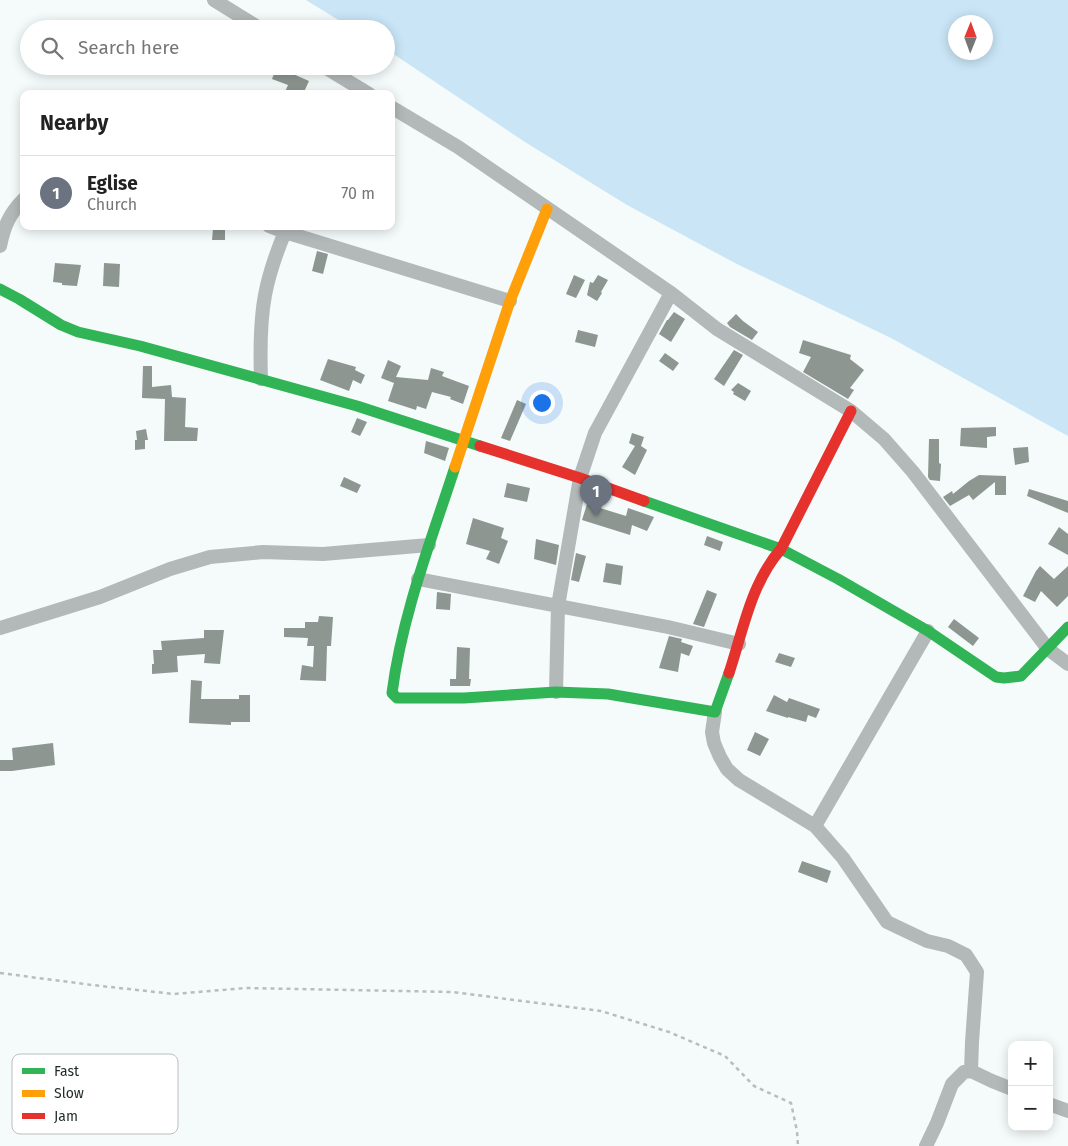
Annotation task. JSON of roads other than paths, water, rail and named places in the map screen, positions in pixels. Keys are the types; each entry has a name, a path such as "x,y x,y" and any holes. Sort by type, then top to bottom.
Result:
{"street":[{"path":"214,0 246,20"},
{"path":"334,75 351,89"},
{"path":"395,109 458,147 671,293 717,329 851,411 884,439 913,472 1048,649 1068,664"},
{"path":"0,246 4,229 13,210 20,204"},
{"path":"547,209 510,301 418,579 396,663 392,693 397,698 464,698 556,692 608,694 715,712"},
{"path":"261,379 260,340 265,294 286,230"},
{"path":"289,230 510,301"},
{"path":"0,289 61,325 78,332 140,346 357,406 580,478 781,549 928,630 996,677 1021,676 1068,626"},
{"path":"556,692 558,606 580,478 595,433 671,293"},
{"path":"851,411 781,549 775,554 756,591 715,712 712,732 714,743 727,769 739,780 815,826 843,858 887,922 918,938 948,946 966,955 977,972 971,1071"},
{"path":"0,628 100,597 170,569 210,557 263,552 323,554 429,545"},
{"path":"418,579 668,627 739,644"},
{"path":"815,826 928,630"},
{"path":"926,1146 938,1123 952,1084 964,1072 971,1071 1008,1087"},
{"path":"1053,1105 1068,1111"}],"water":[{"path":"306,0 1068,0 1068,436 891,338 735,263 627,205 525,142 395,55 395,20 338,20"}],"place":[{"name":"Eglise","path":"596,516"}]}
